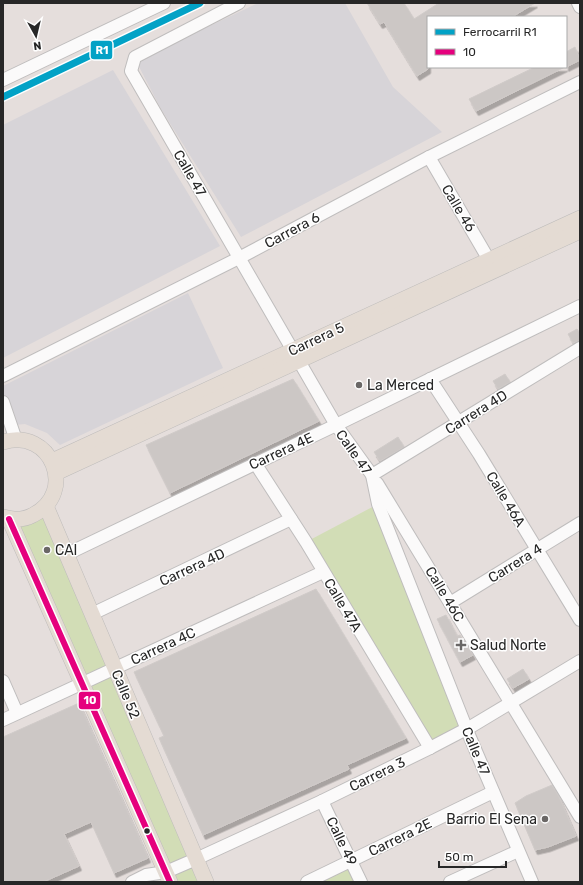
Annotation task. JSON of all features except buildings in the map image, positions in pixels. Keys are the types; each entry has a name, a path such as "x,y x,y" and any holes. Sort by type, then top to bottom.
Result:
{"main road":[{"name":"Carrera 5","path":"295,356 489,260 580,218"},
{"name":"Carrera 5","path":"54,467 295,356 580,231"},
{"path":"10,441 25,441 37,446 47,454 54,467 55,491 46,506 30,517 6,518 168,877"},
{"name":"Calle 52","path":"46,506 206,882"}],"street":[{"path":"3,80 164,3"},
{"name":"Calle 47","path":"239,3 135,57 131,71 336,426 372,475 378,504 467,730 532,882"},
{"path":"578,3 580,7"},
{"name":"Carrera 6","path":"3,376 239,258 429,157 580,82"},
{"name":"Calle 46","path":"429,157 489,260"},
{"name":"Carrera 4E","path":"67,554 255,463 336,426 580,306"},
{"name":"Carrera 4D","path":"372,475 580,348"},
{"name":"Calle 46A","path":"430,379 459,422 580,620"},
{"path":"3,402 10,441"},
{"name":"Calle 47A","path":"255,463 292,519 430,748"},
{"name":"Calle 46C","path":"372,475 579,812"},
{"name":"Carrera 4D","path":"92,614 292,519"},
{"name":"Carrera 4","path":"450,603 580,523"},
{"name":"Carrera 4C","path":"3,720 323,572"},
{"name":"Carrera 3","path":"154,882 168,877 196,859 322,801 467,730 580,661"},
{"path":"3,682 17,713"},
{"name":"Carrera 2E","path":"307,882 493,792"},
{"name":"Calle 49","path":"322,801 361,882"},
{"path":"450,882 518,851"},
{"name":"Carrera 3","path":"132,882 146,875 168,877"}],"shaded area":[{"path":"258,3 345,3 393,87 442,132 241,237 161,109 136,61"},
{"path":"113,70 220,246 3,358 3,125"},
{"path":"188,293 223,368 60,445 47,433 25,424 3,426 3,386"}],"green space":[{"path":"378,504 467,729 430,748 306,542"},
{"path":"46,506 206,882 170,882 9,519"},
{"path":"351,861 361,882 313,882"}],"rail line":[{"name":"R1","path":"3,97 200,3"}],"transit line":[{"name":"10","path":"9,519 170,882"}],"place":[{"name":"La Merced","path":"359,385"},
{"name":"CAI","path":"47,550"},
{"name":"Salud Norte","path":"461,645"},
{"name":"Barrio El Sena","path":"545,819"}]}
